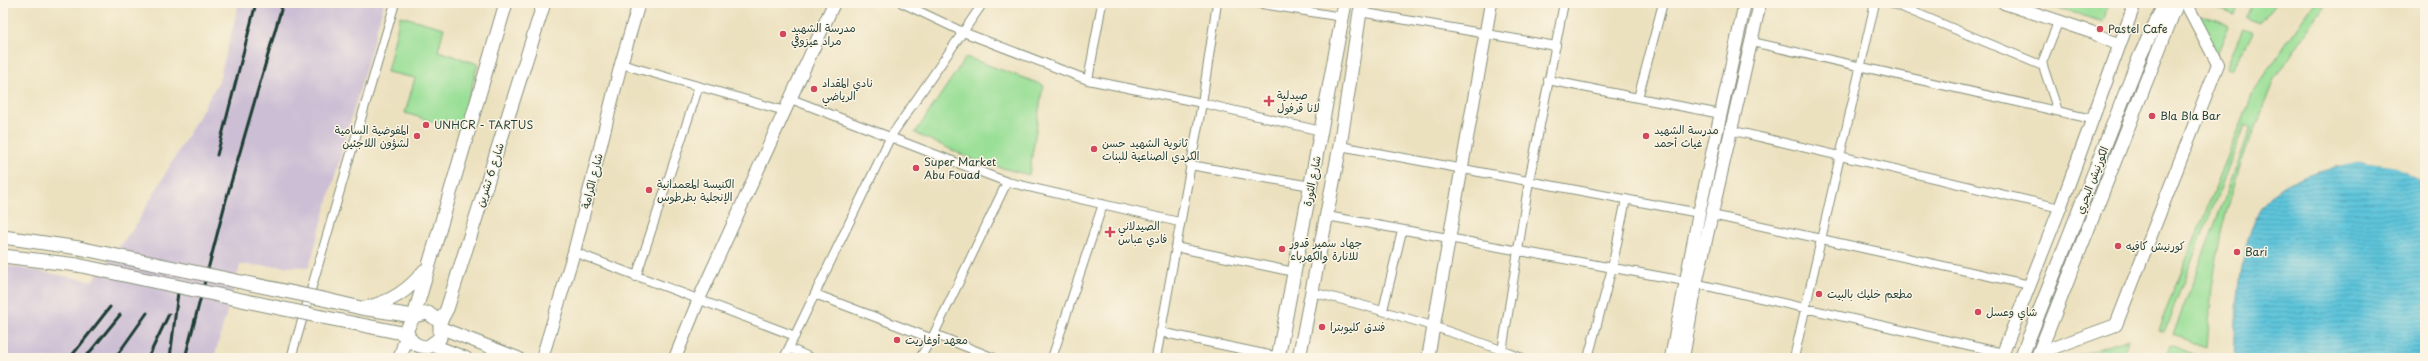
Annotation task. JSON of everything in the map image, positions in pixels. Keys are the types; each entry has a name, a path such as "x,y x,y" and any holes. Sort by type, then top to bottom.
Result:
{"main road":[{"path":"400,358 407,334 408,324 414,316 427,266 506,3"},
{"name":"شارع 6 تشرين","path":"440,325 544,3"},
{"name":"شارع الثورة","path":"1278,357 1345,3"},
{"name":"الكورنيش البحري","path":"2021,358 2140,56 2165,3"},
{"name":"الكورنيش البحري","path":"2038,355 2177,3"},
{"name":"شارع الثورة","path":"1299,358 1340,146 1362,8"},
{"path":"3,237 79,248 361,308 414,316 428,313 440,325 440,338 433,345 432,358"},
{"path":"3,256 77,265 407,334 417,346 433,345"},
{"path":"361,308 380,304 398,295 413,283 427,266"}],"street":[{"path":"291,358 395,3"},
{"name":"شارع الكرامة","path":"542,358 574,252 621,64 640,3"},
{"path":"675,358 699,299 834,3"},
{"path":"902,3 963,32 1088,80 1202,103 1321,131"},
{"path":"784,358 891,136 983,3"},
{"path":"1088,80 1102,3"},
{"path":"1156,358 1179,222 1202,103 1217,3"},
{"path":"1256,3 1342,17"},
{"path":"1428,358 1448,239 1492,3"},
{"path":"1502,354 1529,181 1564,3"},
{"path":"1638,98 1663,3"},
{"path":"1683,358 1699,213 1746,3"},
{"path":"1671,358 1691,283 1712,215 1730,130 1760,3"},
{"path":"1794,358 1807,309 1839,156 1875,3"},
{"path":"1892,3 2043,66"},
{"path":"2004,3 2059,20 2091,32 2118,45"},
{"path":"1327,216 1691,283 2002,356 2060,208 2134,3"},
{"path":"2038,355 2116,325 2218,64 2186,3"},
{"path":"1362,8 1486,34 1556,46"},
{"path":"2058,111 2042,63 2059,20"},
{"path":"1752,42 2092,119"},
{"path":"621,64 785,111"},
{"path":"1548,80 1721,114"},
{"path":"636,277 699,86"},
{"path":"791,99 891,136 1007,182 1179,222"},
{"path":"1730,130 2060,208"},
{"path":"1340,146 1461,167 1699,213"},
{"path":"1190,165 1311,186"},
{"path":"920,358 1007,182"},
{"path":"1588,358 1612,268 1626,199"},
{"path":"1052,358 1103,204"},
{"path":"1712,215 1821,237 2030,284"},
{"path":"1383,310 1402,231"},
{"path":"1175,247 1294,272"},
{"path":"574,252 636,277 699,299 795,336"},
{"path":"1312,292 1434,325 1502,354 1522,358"},
{"path":"815,294 994,358"},
{"path":"440,325 518,358"},
{"path":"1160,332 1278,357"},
{"path":"433,345 466,358"},
{"path":"789,348 811,358"}],"shaded area":[{"path":"239,3 384,3 309,267 240,265 214,358 3,358 3,265 92,281 134,228 219,81"}],"green space":[{"path":"2043,3 2109,3 2103,22"},
{"path":"2205,3 2239,3 2234,15"},
{"path":"2252,3 2276,3 2260,23 2246,18"},
{"path":"2314,3 2326,3 2273,82 2241,163 2222,227 2212,287 2207,347 2173,335 2251,128 2245,125 2164,332 2158,330 2254,91"},
{"path":"2190,11 2229,26 2215,59"},
{"path":"400,16 444,28 438,51 478,64 460,130 405,113 415,78 387,72"},
{"path":"2243,29 2253,33 2231,70 2226,68"},
{"path":"966,57 1043,85 1029,175 976,161 915,133"},
{"path":"2129,339 2121,358 2071,358"},
{"path":"2170,345 2204,358 2165,358"}],"water":[{"path":"2362,162 2392,166 2425,181 2425,358 2234,358 2238,298 2245,253 2250,232 2258,214 2267,200 2287,184 2299,178 2324,170"}],"pier":[{"path":"2362,160 2392,164 2425,179 2425,181 2391,166 2362,162 2338,167 2338,165"}],"railway":[{"path":"217,155 256,3"},
{"path":"185,358 226,200 283,3"},
{"path":"170,358 178,292"},
{"path":"70,358 110,307"},
{"path":"115,358 147,313"},
{"path":"148,358 169,314"},
{"path":"85,358 120,315"}],"place":[{"name":"Pastel Cafe","path":"2100,29"},
{"name":"مدرسة الشهيد مراد عيزوقي","path":"783,34"},
{"name":"نادي المقداد الرياضي","path":"814,89"},
{"name":"صيدلية لانا قرفول","path":"1269,101"},
{"name":"Bla Bla Bar","path":"2152,116"},
{"name":"UNHCR - TARTUS","path":"426,125"},
{"name":"المفوضية السامية لشؤون اللاجئين","path":"417,136"},
{"name":"مدرسة الشهيد غياث أحمد","path":"1646,136"},
{"name":"ثانوية الشهيد حسن الكردي الصناعية للبنات","path":"1094,149"},
{"name":"Super Market Abu Fouad","path":"916,168"},
{"name":"الكنيسة المعمدانية الإنجلية بطرطوس","path":"649,190"},
{"name":"الصيدلاني فادي عباس","path":"1110,232"},
{"name":"كورنيش كافيه","path":"2118,246"},
{"name":"جهاد سمير قدور للانارة والكهرباء","path":"1282,249"},
{"name":"Bari","path":"2237,252"},
{"name":"مطعم خليك بالبيت","path":"1819,294"},
{"name":"شاي وعسل","path":"1978,312"},
{"name":"فندق كليوبترا","path":"1322,327"},
{"name":"معهد أوغاريت","path":"897,340"}]}
